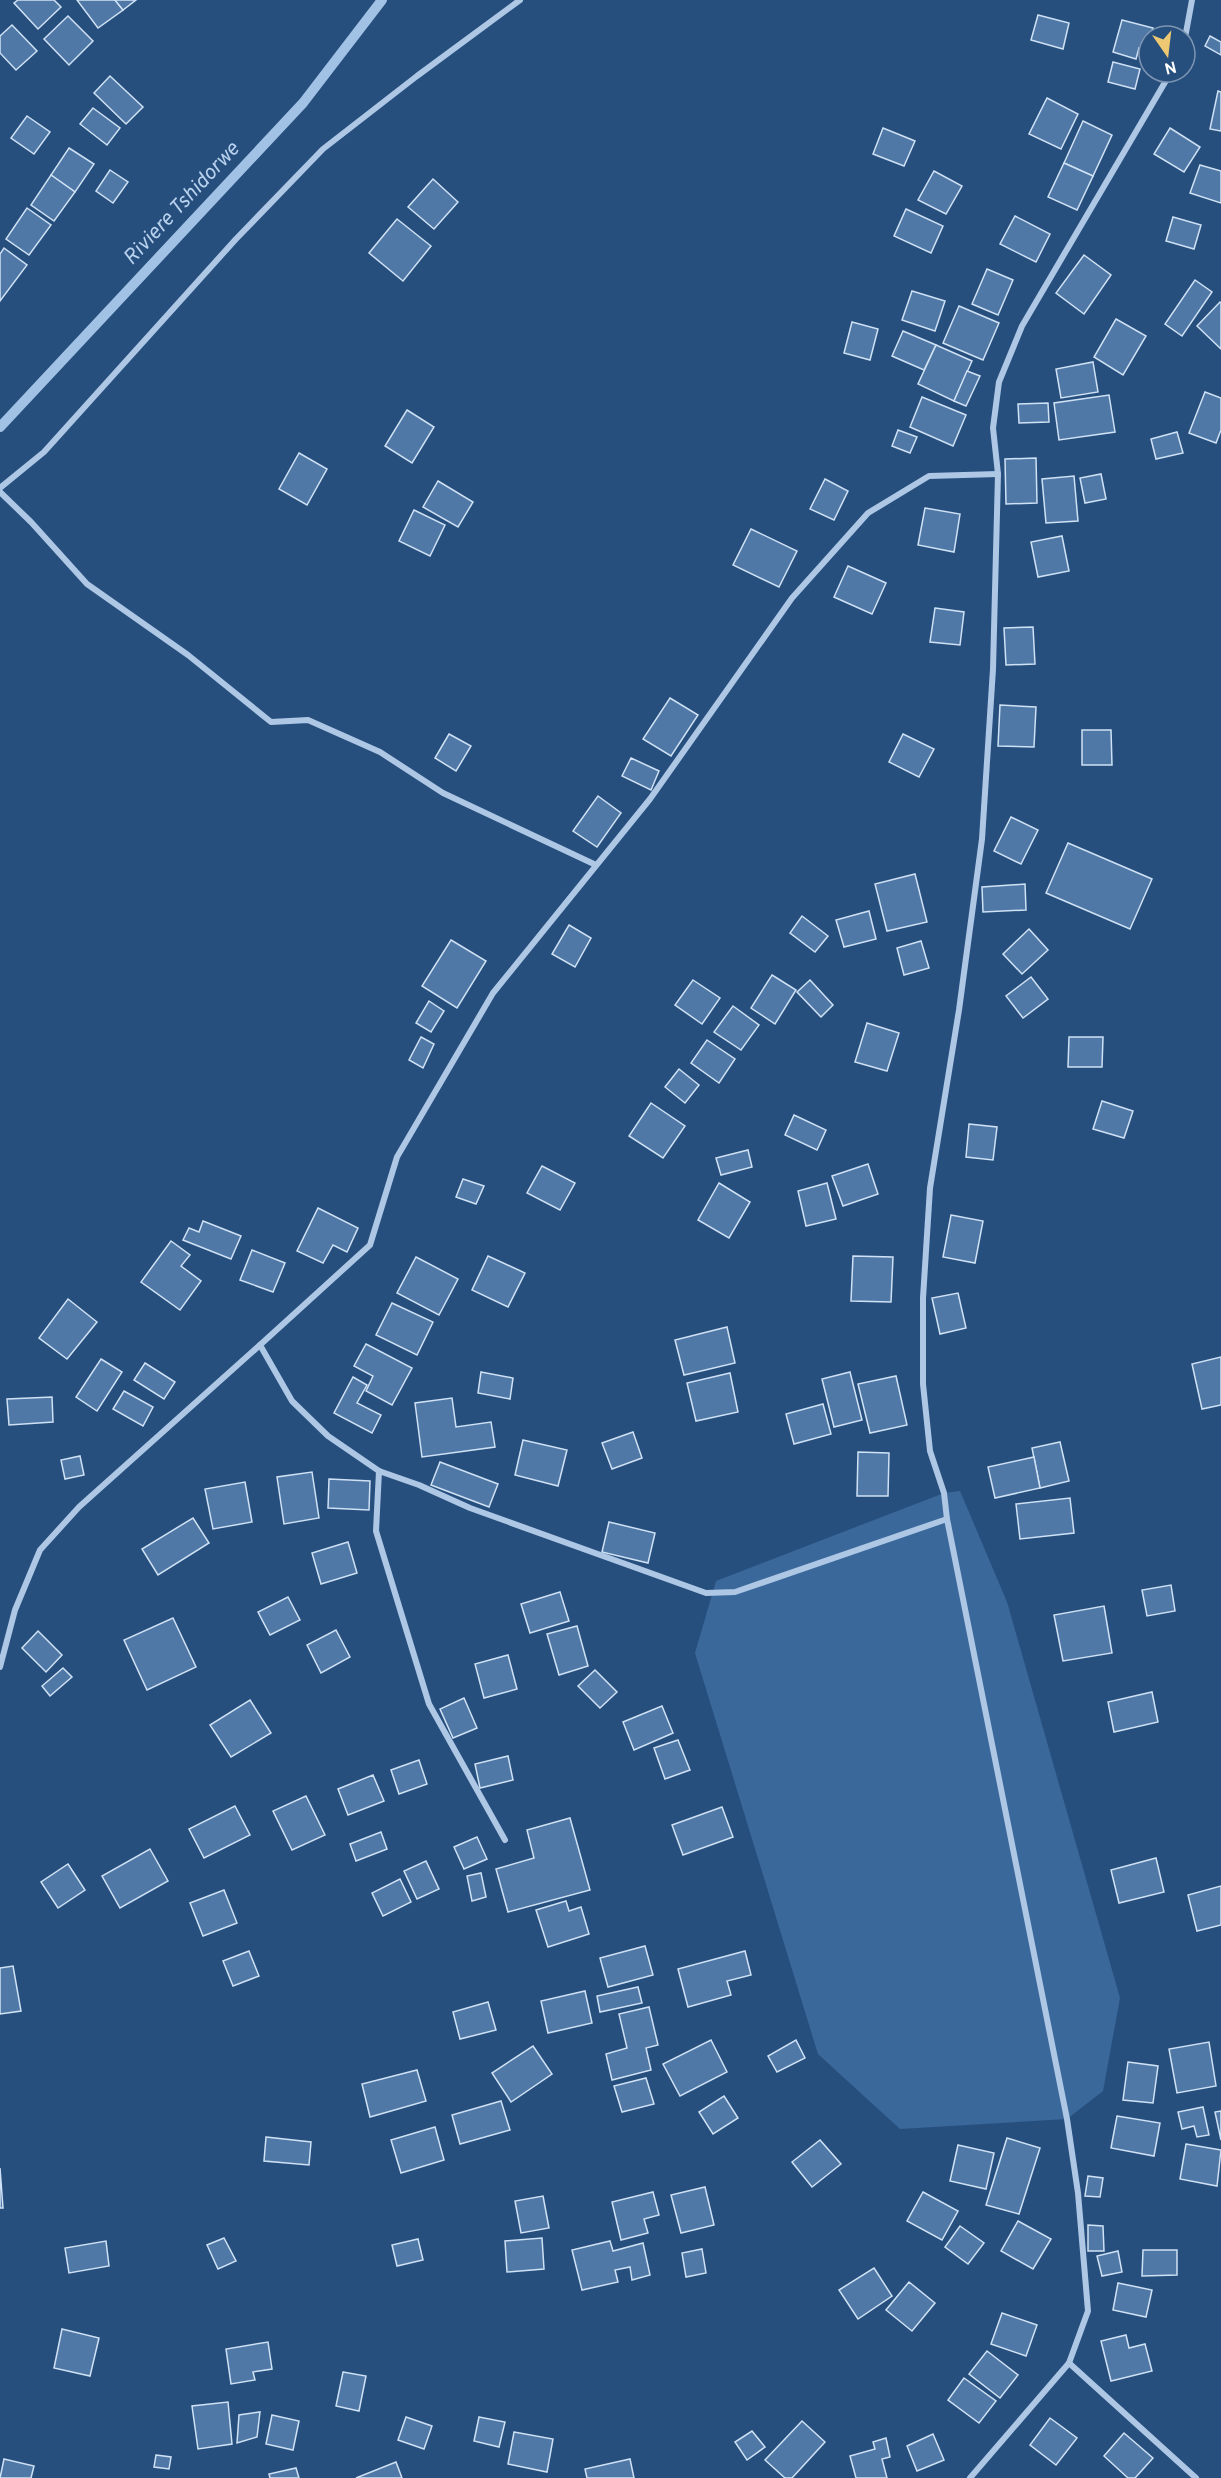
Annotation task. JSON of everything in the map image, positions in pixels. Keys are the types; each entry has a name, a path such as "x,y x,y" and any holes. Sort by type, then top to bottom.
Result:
{"street":[{"path":"520,0 323,149 236,239 45,452 0,490 87,584 188,655 271,722 308,720 380,752 443,793 596,865"},
{"path":"1188,24 1192,0"},
{"path":"970,2478 1069,2363 1088,2312 1078,2193 1067,2119 947,1519 944,1493 930,1452 923,1384 923,1299 930,1188 959,1010 982,839 993,669 998,474 993,428 999,382 1022,326 1164,84"},
{"path":"0,1667 15,1610 40,1550 79,1507 370,1245 397,1156 493,993 650,799 792,598 868,513 930,476 998,474"},
{"path":"260,1345 292,1401 328,1436 379,1472 419,1485 470,1508 555,1537 683,1587 706,1593 735,1592 947,1519"},
{"path":"379,1472 376,1531 429,1704 505,1840"},
{"path":"1069,2363 1196,2478"}],"shaded area":[{"path":"960,1491 1007,1602 1120,1998 1103,2091 1067,2119 900,2129 818,2054 695,1653 716,1581 944,1493"}],"building":[{"path":"18,0 54,0 61,7 38,29 14,3"},
{"path":"77,0 115,0 123,10 98,28"},
{"path":"115,0 136,0 123,10"},
{"path":"1038,15 1069,23 1063,49 1031,40"},
{"path":"68,16 93,41 69,65 44,39"},
{"path":"1122,20 1138,24 1136,59 1113,52"},
{"path":"12,25 37,51 16,70 0,53 0,36"},
{"path":"1210,36 1221,42 1221,55 1205,46"},
{"path":"1113,62 1137,68 1135,89 1108,82"},
{"path":"110,76 143,107 126,124 94,93"},
{"path":"1218,91 1221,92 1221,131 1210,129"},
{"path":"1047,98 1078,114 1061,149 1029,134"},
{"path":"93,108 120,128 107,145 80,124"},
{"path":"27,116 50,132 34,154 11,138"},
{"path":"1083,121 1112,135 1093,176 1064,163"},
{"path":"883,128 915,141 904,166 873,154"},
{"path":"1170,128 1200,147 1184,172 1154,154"},
{"path":"69,148 94,164 75,192 51,175"},
{"path":"1064,163 1093,176 1077,210 1048,197"},
{"path":"1200,165 1221,171 1221,203 1190,193"},
{"path":"110,170 128,182 113,203 96,191"},
{"path":"934,171 962,186 946,214 918,200"},
{"path":"51,175 75,192 54,221 31,205"},
{"path":"433,179 458,202 434,229 408,207"},
{"path":"27,208 51,225 29,255 6,239"},
{"path":"906,209 943,226 931,253 894,236"},
{"path":"1015,216 1050,234 1036,262 1000,244"},
{"path":"1173,217 1201,225 1194,249 1166,241"},
{"path":"397,219 431,246 403,281 369,253"},
{"path":"4,248 27,265 0,301 0,254"},
{"path":"1084,255 1111,275 1084,314 1056,293"},
{"path":"987,269 1013,280 998,315 972,304"},
{"path":"1195,280 1212,292 1182,336 1165,324"},
{"path":"912,291 945,301 935,331 902,320"},
{"path":"1221,303 1221,349 1197,326"},
{"path":"959,306 999,323 983,360 943,343"},
{"path":"1116,319 1146,336 1123,375 1094,357"},
{"path":"852,322 878,329 870,360 844,353"},
{"path":"903,331 936,345 924,370 892,356"},
{"path":"936,345 972,361 954,401 918,384"},
{"path":"1093,362 1098,392 1061,398 1056,369"},
{"path":"967,371 980,376 966,406 954,401"},
{"path":"1205,392 1221,398 1221,430 1216,443 1189,433"},
{"path":"1109,395 1115,432 1059,440 1054,403"},
{"path":"922,397 966,415 953,446 910,427"},
{"path":"1048,403 1049,422 1019,423 1018,404"},
{"path":"407,410 434,427 412,463 385,446"},
{"path":"898,430 917,437 910,453 892,446"},
{"path":"1177,432 1183,453 1156,459 1151,439"},
{"path":"299,453 327,469 307,505 279,489"},
{"path":"1036,458 1037,503 1006,504 1005,459"},
{"path":"1101,474 1106,499 1085,503 1080,478"},
{"path":"1074,476 1078,521 1046,523 1042,479"},
{"path":"825,479 848,491 834,520 810,509"},
{"path":"438,481 473,502 458,527 423,507"},
{"path":"925,508 960,514 954,552 918,545"},
{"path":"414,510 445,525 430,556 399,541"},
{"path":"751,529 797,551 779,587 733,565"},
{"path":"1062,536 1069,571 1038,577 1031,542"},
{"path":"848,566 886,583 872,614 834,597"},
{"path":"935,608 964,612 960,645 930,642"},
{"path":"1033,627 1035,664 1006,665 1004,628"},
{"path":"670,698 698,715 671,756 643,739"},
{"path":"1000,705 1036,707 1034,747 998,746"},
{"path":"1082,730 1111,730 1112,765 1082,765"},
{"path":"449,734 471,746 456,771 435,758"},
{"path":"903,734 934,749 919,777 889,762"},
{"path":"631,758 659,771 651,790 622,776"},
{"path":"598,796 621,813 597,847 573,831"},
{"path":"1011,817 1038,830 1021,864 994,851"},
{"path":"1068,843 1152,879 1130,929 1046,893"},
{"path":"915,874 927,922 887,931 875,884"},
{"path":"1025,884 1026,910 983,912 982,887"},
{"path":"869,911 876,939 844,947 836,920"},
{"path":"802,916 828,936 815,952 790,933"},
{"path":"569,925 591,938 575,967 552,954"},
{"path":"1029,929 1048,950 1022,974 1003,954"},
{"path":"451,940 486,961 457,1008 422,986"},
{"path":"921,941 929,968 904,975 897,948"},
{"path":"772,975 796,990 775,1024 751,1008"},
{"path":"1031,977 1048,999 1023,1018 1006,996"},
{"path":"693,980 720,998 702,1024 675,1005"},
{"path":"810,980 833,1005 821,1017 797,992"},
{"path":"429,1001 444,1011 431,1032 416,1023"},
{"path":"733,1006 759,1025 741,1050 714,1032"},
{"path":"867,1023 899,1033 887,1071 855,1062"},
{"path":"421,1037 434,1044 423,1068 409,1060"},
{"path":"1069,1037 1103,1037 1102,1067 1068,1067"},
{"path":"707,1040 735,1059 719,1083 691,1063"},
{"path":"679,1069 699,1085 685,1103 665,1087"},
{"path":"1102,1101 1133,1111 1124,1138 1093,1129"},
{"path":"651,1103 685,1126 663,1158 629,1136"},
{"path":"794,1115 826,1130 817,1150 785,1135"},
{"path":"969,1124 997,1127 993,1160 966,1157"},
{"path":"748,1150 752,1167 721,1175 716,1158"},
{"path":"868,1164 878,1194 843,1206 832,1176"},
{"path":"542,1166 575,1183 560,1210 527,1193"},
{"path":"463,1179 484,1186 476,1204 456,1197"},
{"path":"719,1183 750,1202 729,1238 698,1220"},
{"path":"827,1183 836,1219 806,1226 798,1191"},
{"path":"318,1208 358,1228 347,1252 333,1245 323,1263 297,1251"},
{"path":"951,1215 983,1221 975,1263 943,1257"},
{"path":"203,1221 241,1236 231,1259 183,1240 189,1228 199,1232"},
{"path":"171,1241 190,1255 181,1266 201,1281 180,1310 141,1282"},
{"path":"252,1250 285,1263 273,1292 240,1280"},
{"path":"488,1256 525,1273 508,1307 472,1290"},
{"path":"853,1256 893,1257 891,1302 851,1301"},
{"path":"416,1257 458,1279 439,1315 397,1293"},
{"path":"958,1293 966,1328 940,1334 932,1298"},
{"path":"68,1299 97,1322 67,1359 39,1338"},
{"path":"392,1303 433,1322 417,1355 376,1335"},
{"path":"727,1327 735,1363 684,1375 675,1340"},
{"path":"366,1344 412,1368 392,1405 366,1391 373,1376 354,1366"},
{"path":"1221,1357 1221,1405 1202,1409 1192,1364"},
{"path":"101,1359 122,1372 97,1411 76,1397"},
{"path":"145,1363 175,1382 164,1399 134,1380"},
{"path":"481,1372 513,1378 510,1399 478,1393"},
{"path":"850,1372 862,1420 834,1427 822,1379"},
{"path":"730,1373 738,1412 696,1421 687,1383"},
{"path":"896,1376 907,1425 870,1433 858,1384"},
{"path":"353,1377 367,1385 357,1403 381,1415 372,1433 334,1413"},
{"path":"124,1391 153,1407 143,1426 113,1409"},
{"path":"52,1397 53,1422 9,1425 7,1399"},
{"path":"452,1398 456,1427 491,1422 495,1447 422,1457 415,1403"},
{"path":"823,1404 831,1434 794,1444 786,1414"},
{"path":"633,1432 642,1458 612,1469 602,1443"},
{"path":"523,1440 567,1450 558,1486 515,1475"},
{"path":"1060,1442 1069,1481 1040,1488 1032,1448"},
{"path":"858,1452 889,1453 888,1496 857,1496"},
{"path":"80,1456 84,1475 65,1479 61,1460"},
{"path":"1034,1457 1040,1488 995,1498 988,1467"},
{"path":"440,1462 498,1484 489,1507 431,1485"},
{"path":"312,1472 319,1518 284,1524 277,1477"},
{"path":"329,1479 370,1481 369,1510 328,1508"},
{"path":"245,1482 252,1522 213,1529 205,1489"},
{"path":"1070,1498 1074,1533 1020,1539 1016,1504"},
{"path":"193,1518 209,1543 158,1575 142,1549"},
{"path":"609,1522 655,1533 648,1563 602,1552"},
{"path":"348,1542 357,1573 321,1584 312,1553"},
{"path":"1171,1585 1175,1611 1147,1616 1142,1590"},
{"path":"560,1592 569,1621 530,1633 521,1604"},
{"path":"288,1597 300,1620 270,1635 258,1612"},
{"path":"1104,1606 1112,1653 1063,1661 1054,1615"},
{"path":"173,1618 196,1667 147,1690 124,1640"},
{"path":"577,1626 588,1666 559,1675 547,1634"},
{"path":"336,1630 350,1657 321,1673 307,1645"},
{"path":"38,1631 62,1655 46,1672 22,1648"},
{"path":"508,1655 517,1689 484,1698 475,1664"},
{"path":"63,1668 72,1677 50,1696 42,1686"},
{"path":"595,1670 617,1692 600,1708 578,1686"},
{"path":"1152,1692 1158,1722 1114,1732 1108,1702"},
{"path":"464,1698 477,1728 453,1738 440,1709"},
{"path":"250,1700 271,1733 231,1757 210,1725"},
{"path":"662,1706 673,1733 634,1750 623,1722"},
{"path":"678,1740 690,1770 665,1779 654,1748"},
{"path":"508,1756 513,1780 480,1788 475,1764"},
{"path":"419,1760 427,1784 399,1794 391,1770"},
{"path":"373,1775 384,1801 348,1815 338,1789"},
{"path":"306,1796 325,1835 292,1850 273,1811"},
{"path":"235,1806 250,1835 204,1858 189,1829"},
{"path":"722,1807 733,1837 683,1855 672,1825"},
{"path":"570,1818 590,1890 508,1912 496,1869 534,1858 527,1830"},
{"path":"381,1832 387,1849 356,1861 350,1844"},
{"path":"477,1837 487,1859 464,1869 454,1847"},
{"path":"150,1849 168,1881 120,1908 102,1876"},
{"path":"1156,1858 1164,1892 1119,1903 1111,1870"},
{"path":"426,1861 439,1889 417,1899 404,1871"},
{"path":"68,1864 85,1890 58,1908 41,1882"},
{"path":"481,1873 486,1897 472,1901 467,1876"},
{"path":"400,1879 411,1902 383,1916 372,1893"},
{"path":"1221,1886 1221,1925 1197,1931 1188,1895"},
{"path":"224,1890 237,1923 203,1936 190,1903"},
{"path":"566,1901 569,1911 581,1907 589,1934 548,1947 536,1910"},
{"path":"645,1946 653,1975 608,1987 600,1958"},
{"path":"249,1951 259,1976 233,1986 223,1961"},
{"path":"745,1951 751,1975 727,1981 731,1995 688,2007 678,1969"},
{"path":"13,1966 21,2011 0,2014 0,1968"},
{"path":"638,1987 642,2003 600,2012 597,1996"},
{"path":"585,1991 592,2023 548,2033 541,2001"},
{"path":"488,2002 496,2030 460,2039 453,2012"},
{"path":"649,2007 658,2045 646,2048 651,2070 612,2080 606,2054 627,2048 619,2014"},
{"path":"711,2040 727,2072 680,2096 663,2064"},
{"path":"796,2040 805,2058 777,2072 768,2056"},
{"path":"1209,2042 1216,2086 1177,2093 1169,2049"},
{"path":"533,2046 552,2074 511,2102 492,2073"},
{"path":"1128,2062 1158,2066 1153,2103 1123,2100"},
{"path":"417,2070 426,2101 370,2117 362,2084"},
{"path":"646,2078 654,2104 622,2112 614,2086"},
{"path":"724,2096 738,2118 713,2134 699,2112"},
{"path":"501,2101 510,2130 460,2144 452,2115"},
{"path":"1203,2107 1209,2135 1197,2137 1194,2126 1182,2129 1178,2112"},
{"path":"1221,2111 1221,2140 1215,2112"},
{"path":"1117,2116 1160,2123 1154,2156 1111,2148"},
{"path":"435,2127 444,2160 401,2173 391,2140"},
{"path":"266,2137 311,2142 309,2165 264,2161"},
{"path":"1007,2138 1040,2148 1019,2214 986,2205"},
{"path":"820,2140 841,2164 812,2187 792,2162"},
{"path":"1186,2144 1221,2150 1217,2186 1180,2179"},
{"path":"958,2145 994,2153 986,2189 950,2181"},
{"path":"0,2168 3,2208 0,2208"},
{"path":"1088,2176 1103,2178 1100,2197 1085,2196"},
{"path":"705,2187 714,2225 681,2233 671,2195"},
{"path":"653,2192 659,2215 644,2219 648,2233 621,2240 612,2202"},
{"path":"923,2192 958,2211 942,2240 907,2221"},
{"path":"543,2196 549,2228 521,2233 515,2201"},
{"path":"1018,2221 1051,2239 1033,2269 1001,2251"},
{"path":"1088,2225 1103,2226 1104,2251 1088,2251"},
{"path":"960,2226 984,2243 968,2264 945,2247"},
{"path":"224,2238 236,2261 218,2269 207,2245"},
{"path":"542,2238 544,2269 507,2272 505,2241"},
{"path":"418,2239 423,2260 397,2266 392,2245"},
{"path":"106,2241 109,2266 69,2273 65,2248"},
{"path":"610,2241 613,2251 643,2243 650,2275 632,2280 630,2267 615,2270 618,2282 582,2290 572,2250"},
{"path":"702,2249 706,2273 686,2277 682,2253"},
{"path":"1143,2250 1177,2250 1177,2275 1142,2276"},
{"path":"1118,2251 1122,2272 1102,2276 1097,2256"},
{"path":"874,2268 892,2296 858,2319 839,2290"},
{"path":"909,2282 935,2303 912,2331 886,2310"},
{"path":"1118,2283 1152,2290 1146,2317 1113,2310"},
{"path":"1002,2313 1037,2325 1026,2356 991,2344"},
{"path":"62,2329 99,2338 90,2376 54,2368"},
{"path":"1126,2335 1129,2348 1145,2344 1152,2371 1111,2381 1101,2341"},
{"path":"268,2342 272,2369 253,2372 255,2380 231,2384 226,2349"},
{"path":"987,2351 1018,2375 1000,2398 969,2374"},
{"path":"343,2372 366,2376 359,2411 336,2406"},
{"path":"964,2378 996,2401 979,2423 948,2400"},
{"path":"228,2402 232,2444 198,2449 192,2406"},
{"path":"260,2412 257,2437 237,2443 239,2415"},
{"path":"272,2415 299,2421 293,2450 266,2444"},
{"path":"406,2417 432,2426 424,2449 398,2440"},
{"path":"479,2417 505,2422 499,2447 474,2441"},
{"path":"1050,2418 1077,2438 1056,2465 1030,2445"},
{"path":"802,2421 825,2442 792,2478 785,2478 765,2460"},
{"path":"752,2431 765,2447 747,2460 735,2442"},
{"path":"514,2432 553,2439 547,2472 508,2464"},
{"path":"1124,2433 1153,2458 1135,2478 1128,2478 1104,2456"},
{"path":"933,2434 944,2460 917,2471 907,2446"},
{"path":"886,2438 890,2457 882,2459 887,2478 856,2478 850,2456 875,2449 873,2442"},
{"path":"156,2455 171,2457 169,2469 154,2467"},
{"path":"4,2459 34,2466 31,2478 0,2478"},
{"path":"630,2459 634,2478 587,2478 585,2469"},
{"path":"396,2462 402,2478 356,2478"},
{"path":"296,2468 299,2478 270,2478 269,2474"}],"waterway":[{"name":"Riviere Tshidorwe","path":"0,427 303,103 382,0"}]}
